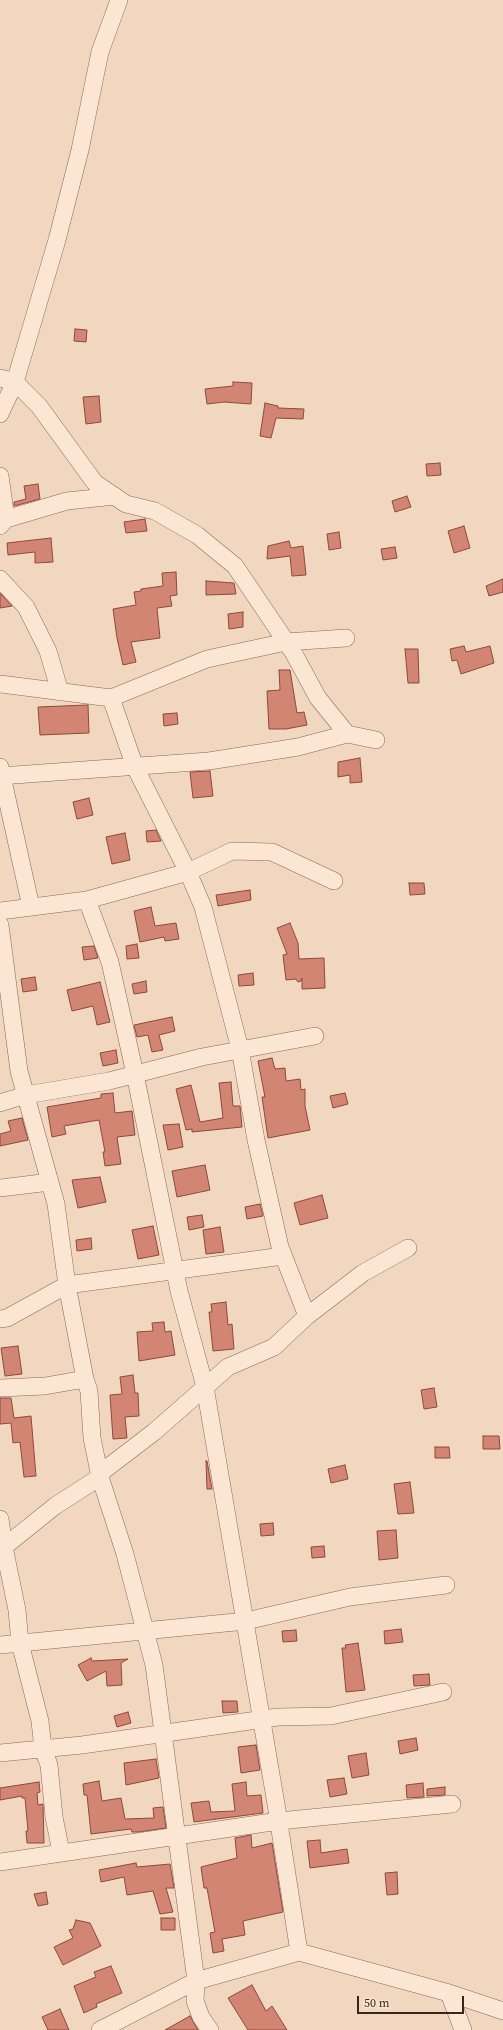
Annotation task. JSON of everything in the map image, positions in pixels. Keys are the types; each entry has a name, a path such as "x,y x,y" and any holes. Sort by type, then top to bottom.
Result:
{"street":[{"path":"0,414 5,381 78,158 100,52 118,0"},
{"path":"5,381 39,406 95,483 126,504 155,511 197,535 235,566 286,642 318,698 346,734"},
{"path":"0,476 3,522 67,501 115,496"},
{"path":"0,579 26,607 48,651 60,692"},
{"path":"0,684 111,698 207,659 286,642 346,638"},
{"path":"111,698 134,767 188,872 203,907 240,1049 256,1140 283,1256 307,1316"},
{"path":"31,907 1,772 134,767 217,760 298,747 346,734 376,740"},
{"path":"0,911 87,900 188,872 232,851 272,852 334,881"},
{"path":"87,900 110,962 135,1074 174,1270 205,1387 246,1621 299,1952"},
{"path":"0,925 19,1071 56,1204 67,1285 85,1379 89,1391 92,1438 100,1478 125,1554 154,1665 196,1981 195,2001 201,2017 210,2030"},
{"path":"0,1103 26,1095 109,1081 202,1057 315,1036"},
{"path":"0,1188 50,1182"},
{"path":"2,1547 55,1506 100,1478 103,1471 154,1432 228,1367 274,1346 307,1316 363,1273 408,1248"},
{"path":"0,1319 6,1318 67,1285 283,1256"},
{"path":"0,1388 45,1386 85,1379"},
{"path":"0,1519 2,1547 17,1610 20,1643 40,1721 43,1749 49,1765 54,1817 61,1852"},
{"path":"0,1645 246,1621 350,1598 446,1585"},
{"path":"0,1753 163,1734 278,1717 331,1716 443,1692"},
{"path":"0,1862 279,1821 452,1804"},
{"path":"100,2030 196,1981 299,1952 449,1993 503,2011"},
{"path":"449,1993 462,2030"}],"building":[{"path":"75,329 87,330 86,342 74,341"},
{"path":"233,382 252,383 251,404 224,402 207,404 205,389 233,386"},
{"path":"99,396 101,422 86,424 83,397"},
{"path":"265,403 278,406 278,408 304,409 303,419 276,418 271,438 260,436"},
{"path":"440,463 441,475 427,476 426,464"},
{"path":"38,484 40,499 14,506 14,502 26,499 24,486"},
{"path":"407,496 411,507 395,512 392,501"},
{"path":"145,519 147,531 126,533 124,522"},
{"path":"464,526 470,548 454,553 448,531"},
{"path":"339,532 341,548 329,550 327,534"},
{"path":"51,538 53,562 35,563 35,552 8,555 7,543"},
{"path":"289,541 291,548 303,546 306,575 292,576 290,556 267,559 268,546"},
{"path":"395,547 397,558 383,560 381,549"},
{"path":"176,572 177,595 170,596 172,606 157,608 160,638 131,642 136,662 123,665 113,609 136,605 134,592 141,591 141,589 163,586 162,573"},
{"path":"503,579 503,592 489,596 486,586"},
{"path":"206,581 234,583 236,594 206,595"},
{"path":"1,594 12,606 0,608"},
{"path":"243,612 243,627 229,629 228,614"},
{"path":"464,646 466,652 490,646 494,663 461,674 457,660 452,661 450,649"},
{"path":"405,649 418,649 419,683 408,683"},
{"path":"279,670 290,670 297,713 304,712 307,725 286,729 269,729 267,691 280,690"},
{"path":"88,705 89,733 40,735 38,707"},
{"path":"177,713 178,724 164,726 163,714"},
{"path":"360,758 362,782 350,783 350,775 338,777 338,762"},
{"path":"210,771 213,796 193,798 190,772"},
{"path":"89,798 93,815 77,819 73,802"},
{"path":"156,830 161,841 147,842 146,831"},
{"path":"125,833 130,860 112,864 106,837"},
{"path":"409,883 424,883 425,894 410,895"},
{"path":"250,890 251,900 218,906 216,895"},
{"path":"151,907 155,926 176,923 179,939 165,941 164,937 140,942 134,911"},
{"path":"290,923 298,943 299,959 324,958 325,988 302,989 302,978 301,981 298,982 296,979 286,980 283,955 287,954 277,928"},
{"path":"137,944 139,958 127,959 126,946"},
{"path":"94,946 98,958 84,960 82,947"},
{"path":"253,973 254,985 239,986 238,975"},
{"path":"35,977 37,990 23,992 21,979"},
{"path":"146,981 147,992 134,994 132,984"},
{"path":"100,982 110,1022 97,1025 93,1006 72,1011 67,990"},
{"path":"172,1017 175,1031 159,1035 163,1050 152,1052 148,1035 137,1037 134,1025"},
{"path":"116,1050 118,1063 103,1066 100,1053"},
{"path":"272,1058 275,1069 285,1068 286,1081 300,1079 301,1090 305,1089 305,1106 310,1130 268,1138 262,1097 265,1097 258,1061"},
{"path":"231,1082 233,1106 240,1106 242,1127 192,1132 192,1129 186,1130 176,1089 191,1085 200,1122 223,1118 219,1083"},
{"path":"113,1093 115,1113 132,1111 135,1135 117,1137 121,1164 105,1166 103,1152 105,1152 99,1120 64,1126 66,1134 52,1137 47,1107 101,1098 101,1094"},
{"path":"345,1093 348,1104 333,1108 330,1096"},
{"path":"22,1118 28,1140 0,1146 0,1134 11,1131 8,1121"},
{"path":"179,1124 183,1147 168,1150 163,1125"},
{"path":"205,1165 210,1190 177,1197 172,1171"},
{"path":"100,1177 106,1202 78,1208 72,1180"},
{"path":"322,1195 328,1218 300,1225 294,1203"},
{"path":"260,1204 263,1216 247,1219 245,1207"},
{"path":"202,1215 204,1227 189,1230 187,1217"},
{"path":"153,1226 159,1255 138,1259 132,1230"},
{"path":"220,1227 224,1252 206,1254 203,1230"},
{"path":"91,1238 92,1249 77,1251 76,1240"},
{"path":"226,1302 228,1325 232,1324 234,1349 213,1351 209,1312 212,1312 211,1304"},
{"path":"164,1322 165,1332 171,1331 175,1355 139,1361 137,1332 153,1331 152,1323"},
{"path":"18,1346 22,1374 5,1376 1,1348"},
{"path":"133,1375 135,1393 138,1393 139,1416 125,1417 127,1438 113,1439 110,1395 122,1394 120,1377"},
{"path":"434,1388 437,1407 424,1409 421,1390"},
{"path":"0,1398 11,1398 14,1418 31,1416 36,1476 24,1477 20,1442 13,1443 11,1423 0,1424"},
{"path":"483,1436 499,1436 500,1449 483,1449"},
{"path":"435,1447 449,1447 450,1458 435,1458"},
{"path":"207,1461 212,1489 207,1489"},
{"path":"345,1465 348,1479 331,1483 328,1469"},
{"path":"410,1482 414,1513 398,1514 394,1484"},
{"path":"273,1523 274,1535 261,1536 260,1524"},
{"path":"396,1530 398,1558 379,1560 377,1531"},
{"path":"324,1546 325,1557 312,1558 311,1547"},
{"path":"401,1629 403,1642 385,1644 384,1631"},
{"path":"296,1630 297,1641 283,1642 282,1631"},
{"path":"358,1643 365,1690 346,1692 342,1648 346,1648 345,1645"},
{"path":"91,1658 92,1661 128,1659 121,1663 122,1685 107,1686 106,1671 87,1681 78,1665"},
{"path":"429,1674 430,1685 414,1686 413,1675"},
{"path":"222,1701 237,1701 238,1712 223,1713"},
{"path":"128,1712 131,1723 117,1727 114,1716"},
{"path":"416,1738 418,1750 400,1754 398,1741"},
{"path":"256,1745 260,1770 241,1773 238,1747"},
{"path":"366,1753 369,1775 352,1778 348,1756"},
{"path":"156,1759 159,1778 126,1785 124,1763"},
{"path":"344,1778 347,1794 330,1797 327,1780"},
{"path":"99,1781 102,1801 121,1798 125,1819 154,1818 153,1808 163,1807 166,1828 138,1832 132,1832 131,1829 91,1834 87,1795 84,1795 83,1784"},
{"path":"39,1782 40,1792 37,1793 38,1805 43,1804 44,1843 27,1843 26,1831 28,1831 25,1798 22,1798 22,1796 0,1800 0,1788"},
{"path":"246,1782 247,1796 261,1795 263,1813 194,1822 191,1803 209,1801 211,1812 235,1811 232,1784"},
{"path":"423,1783 424,1797 407,1798 406,1785"},
{"path":"445,1787 445,1795 427,1796 427,1789"},
{"path":"251,1835 252,1848 272,1843 283,1912 243,1921 245,1935 222,1939 224,1951 213,1953 210,1933 215,1932 207,1888 204,1888 201,1867 237,1858 235,1838"},
{"path":"320,1840 321,1853 347,1849 349,1863 310,1868 307,1841"},
{"path":"136,1863 137,1867 170,1864 174,1888 166,1888 173,1912 160,1914 153,1891 127,1895 124,1877 101,1882 99,1870"},
{"path":"397,1872 398,1894 387,1895 385,1873"},
{"path":"46,1892 48,1904 38,1906 34,1894"},
{"path":"161,1918 175,1918 175,1930 161,1930"},
{"path":"76,1920 90,1923 101,1946 63,1965 54,1947 73,1938 69,1930 73,1929"},
{"path":"111,1966 122,1993 96,2004 97,2007 84,2013 74,1986 96,1977 94,1972"},
{"path":"252,1985 266,2011 272,2006 287,2030 248,2030 228,1998"},
{"path":"60,2009 69,2030 48,2030 42,2017"},
{"path":"190,2016 198,2030 165,2030"}]}
